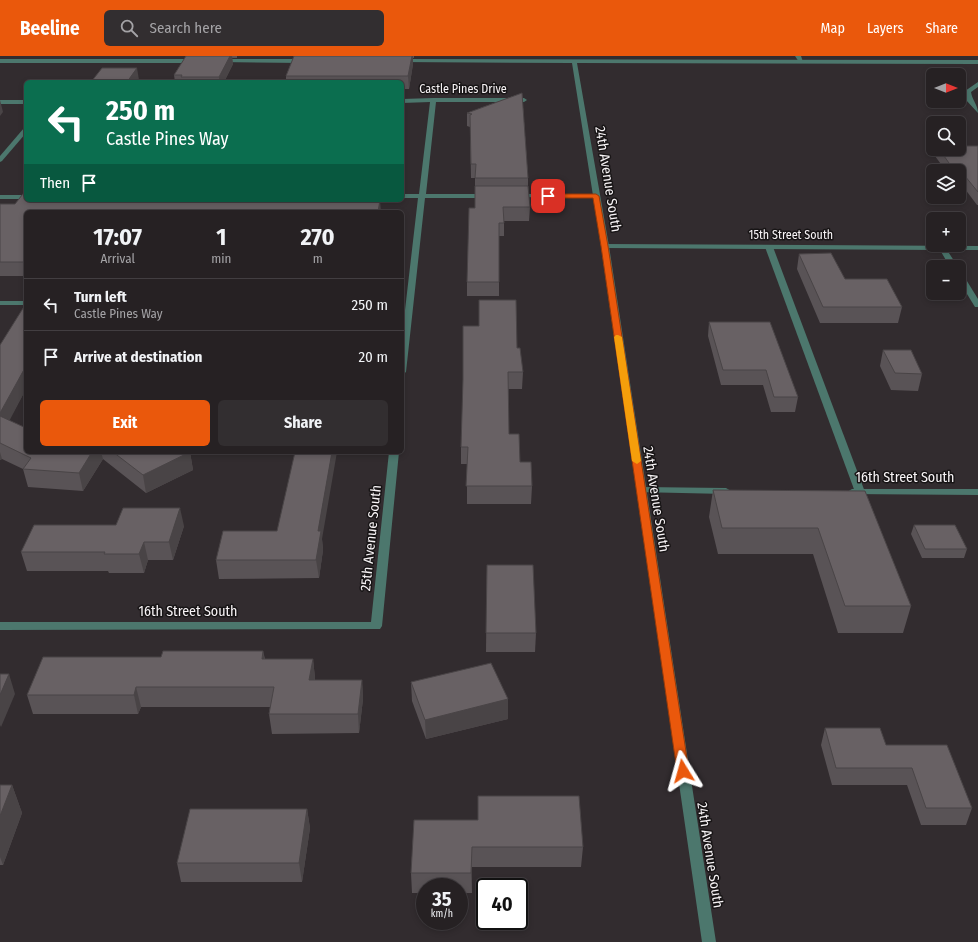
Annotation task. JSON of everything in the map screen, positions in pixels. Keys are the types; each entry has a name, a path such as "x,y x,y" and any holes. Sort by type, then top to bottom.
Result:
{"street":[{"path":"391,61 574,61 799,58 978,62"},
{"path":"0,61 199,61"},
{"path":"215,61 311,61"},
{"name":"24th Avenue South","path":"574,61 605,246 709,942"},
{"path":"978,84 968,91 969,100 978,111"},
{"path":"404,338 406,303 422,196 433,100"},
{"name":"Castle Pines Drive","path":"404,101 524,100"},
{"path":"0,102 24,102"},
{"path":"0,160 24,131"},
{"path":"404,196 493,196"},
{"path":"509,196 596,196"},
{"path":"0,197 24,197"},
{"name":"15th Street South","path":"605,246 926,248"},
{"path":"769,247 860,492"},
{"name":"15th Street South","path":"966,248 978,248"},
{"path":"966,286 978,305"},
{"path":"0,303 24,303"},
{"name":"25th Avenue South","path":"376,626 394,454"},
{"path":"641,490 735,491"},
{"name":"16th Street South","path":"845,492 978,492"},
{"name":"16th Street South","path":"0,626 376,626"}],"building":[{"path":"186,56 230,56 219,77 181,77 182,75 174,75"},
{"path":"294,56 412,56 408,76 286,76"},
{"path":"102,68 137,68 128,80 93,80"},
{"path":"522,93 528,178 475,178 476,164 471,164 470,115 472,114 467,113"},
{"path":"966,146 978,146 978,192 966,177 966,164 950,164 944,156 966,156"},
{"path":"475,186 528,186 530,207 503,207 504,223 499,223 499,282 467,282 469,208 475,208"},
{"path":"24,193 24,202 380,202 378,210 24,210 24,262 0,262 0,204 15,204"},
{"path":"831,253 845,279 887,279 902,307 823,307 799,254"},
{"path":"479,300 516,300 517,348 520,348 523,372 508,372 509,434 519,434 520,462 531,462 532,486 466,486 468,447 461,447 463,326 479,326"},
{"path":"24,307 24,370 0,413 0,345"},
{"path":"709,322 770,322 798,397 774,397 766,370 723,370"},
{"path":"883,350 911,350 922,374 895,373"},
{"path":"0,416 24,427 24,454 91,454 79,473 23,469 31,458 0,443"},
{"path":"116,454 186,454 143,475"},
{"path":"295,454 332,454 318,531 321,531 316,560 216,560 223,531 277,531"},
{"path":"713,490 865,491 911,606 845,606 818,528 722,528"},
{"path":"123,508 180,508 169,542 144,542 139,554 104,554 105,552 21,552 34,525 116,525"},
{"path":"914,525 955,525 967,549 925,549"},
{"path":"487,565 533,565 536,633 486,633"},
{"path":"163,651 263,651 262,659 313,659 309,680 362,680 358,714 269,714 274,687 136,687 134,695 27,695 43,657 161,657"},
{"path":"491,663 508,699 425,720 411,682"},
{"path":"0,674 9,674 0,695"},
{"path":"825,728 880,728 886,745 947,745 972,808 926,808 912,768 836,768"},
{"path":"0,785 12,785 0,816"},
{"path":"478,796 579,796 583,847 472,847 471,873 411,873 414,820 478,820"},
{"path":"190,809 307,809 299,863 177,863"}],"slow traffic":[{"path":"618,337 637,461"}],"route":[{"path":"548,196 596,196 605,246 683,771"}]}
